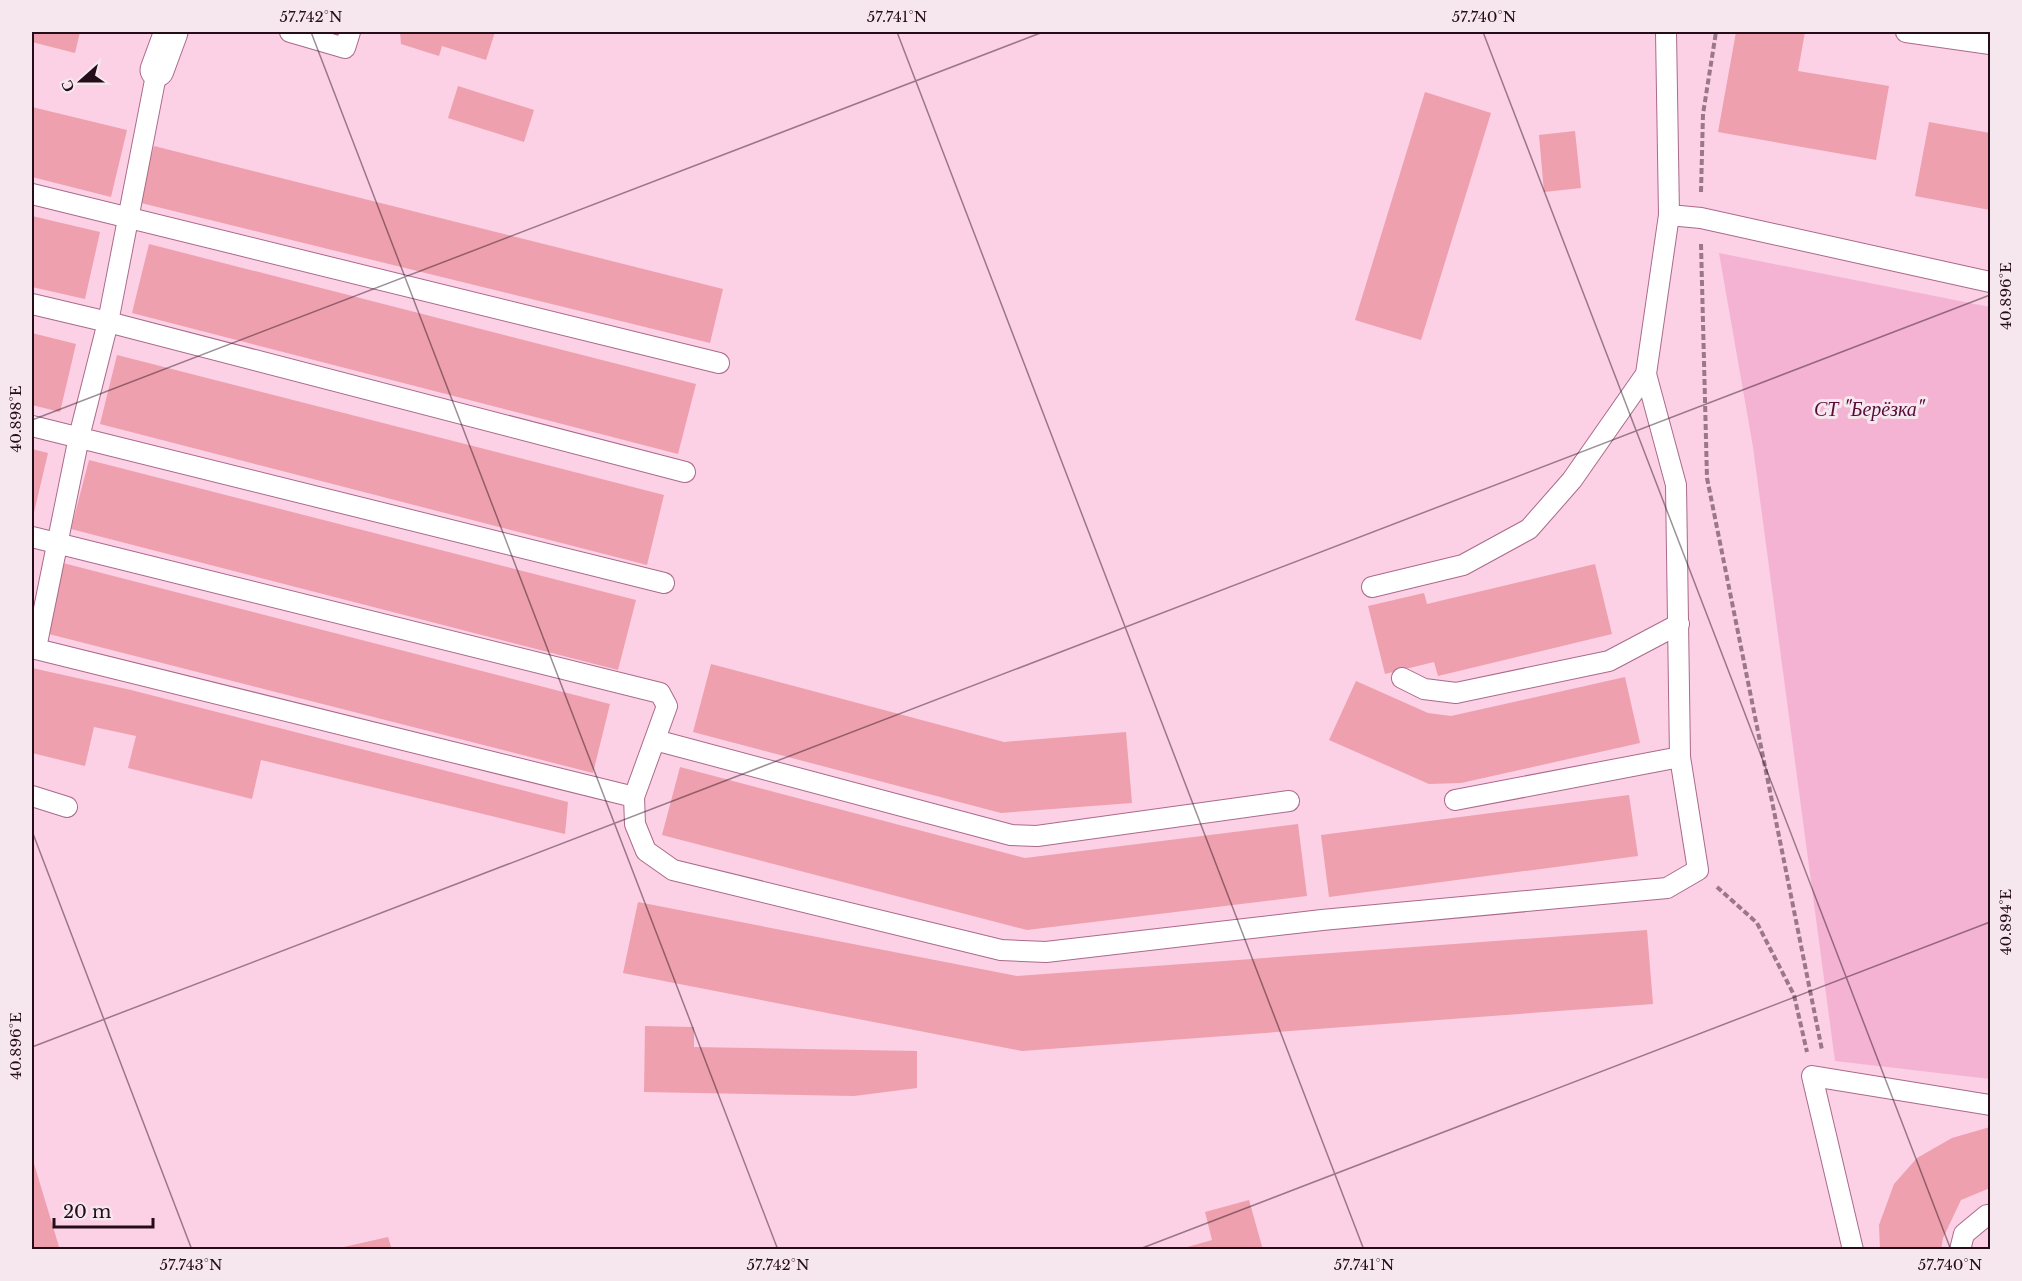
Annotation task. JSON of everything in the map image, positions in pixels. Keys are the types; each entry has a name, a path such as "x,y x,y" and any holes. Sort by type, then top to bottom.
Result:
{"street":[{"path":"157,70 171,32"}],"lane":[{"path":"290,32 345,48 350,32"},
{"path":"32,537 660,693 667,706 634,797 635,824 646,851 673,870 1001,950 1046,952 1322,920 1667,888 1698,870 1680,757 1676,484 1646,374 1669,216 1666,32"},
{"path":"1906,32 1990,44"},
{"path":"157,70 108,322 79,437 34,648 634,797"},
{"path":"32,194 719,363"},
{"path":"1669,216 1701,218 1990,282"},
{"path":"32,304 685,472"},
{"path":"1371,587 1463,565 1529,529 1572,480 1646,374"},
{"path":"32,426 664,583"},
{"path":"1402,678 1424,689 1456,693 1609,661 1679,624"},
{"path":"655,740 1011,835 1037,836 1290,801"},
{"path":"1455,800 1680,757"},
{"path":"32,795 67,807"},
{"path":"1853,1250 1820,1077 1990,1105"},
{"path":"1960,1250 1964,1234 1990,1215"}],"path":[{"path":"1716,32 1703,114 1701,218 1707,478 1820,1077"},
{"path":"1698,870 1757,923 1794,995 1820,1077"}],"green space":[{"name":"СТ \"Берёзка\"","path":"1719,253 1990,307 1990,1079 1835,1061 1753,447"}],"building":[{"path":"32,32 80,32 75,53 32,42"},
{"path":"400,32 495,32 486,60 442,46 439,56 401,44"},
{"path":"1736,32 1805,32 1798,71 1889,86 1876,160 1718,132"},
{"path":"458,86 534,110 524,142 448,118"},
{"path":"1425,92 1491,113 1421,340 1355,320"},
{"path":"32,107 127,130 111,197 32,177"},
{"path":"1929,122 1990,133 1990,210 1915,196"},
{"path":"1575,131 1581,188 1544,192 1539,135"},
{"path":"154,146 723,289 710,343 137,202"},
{"path":"32,216 100,232 85,299 32,287"},
{"path":"149,244 696,384 678,454 132,313"},
{"path":"32,333 76,344 60,412 32,405"},
{"path":"117,355 664,495 647,565 100,424"},
{"path":"32,449 48,453 32,521"},
{"path":"89,460 636,600 618,670 71,529"},
{"path":"63,563 610,704 593,773 45,633"},
{"path":"1595,564 1612,634 1438,676 1434,662 1385,674 1368,606 1424,593 1427,604"},
{"path":"711,664 1004,742 1126,732 1132,803 1001,813 693,732"},
{"path":"32,668 131,690 568,802 565,834 261,760 252,799 128,768 136,736 94,727 85,766 32,753"},
{"path":"1625,677 1640,743 1461,783 1429,784 1329,740 1356,681 1428,713 1451,716"},
{"path":"680,767 1025,858 1298,824 1307,896 1027,930 662,835"},
{"path":"1629,795 1638,856 1329,897 1321,835"},
{"path":"638,902 1017,976 1647,930 1653,1004 1022,1051 623,973"},
{"path":"645,1026 694,1027 694,1047 917,1051 917,1088 854,1096 644,1092"},
{"path":"1990,1127 1990,1188 1961,1200 1943,1238 1941,1250 1880,1250 1879,1225 1894,1184 1917,1158 1952,1138"},
{"path":"32,1157 60,1250 32,1250"},
{"path":"1249,1200 1263,1250 1177,1250 1212,1240 1205,1212"},
{"path":"388,1237 392,1250 335,1250 335,1249"}]}
